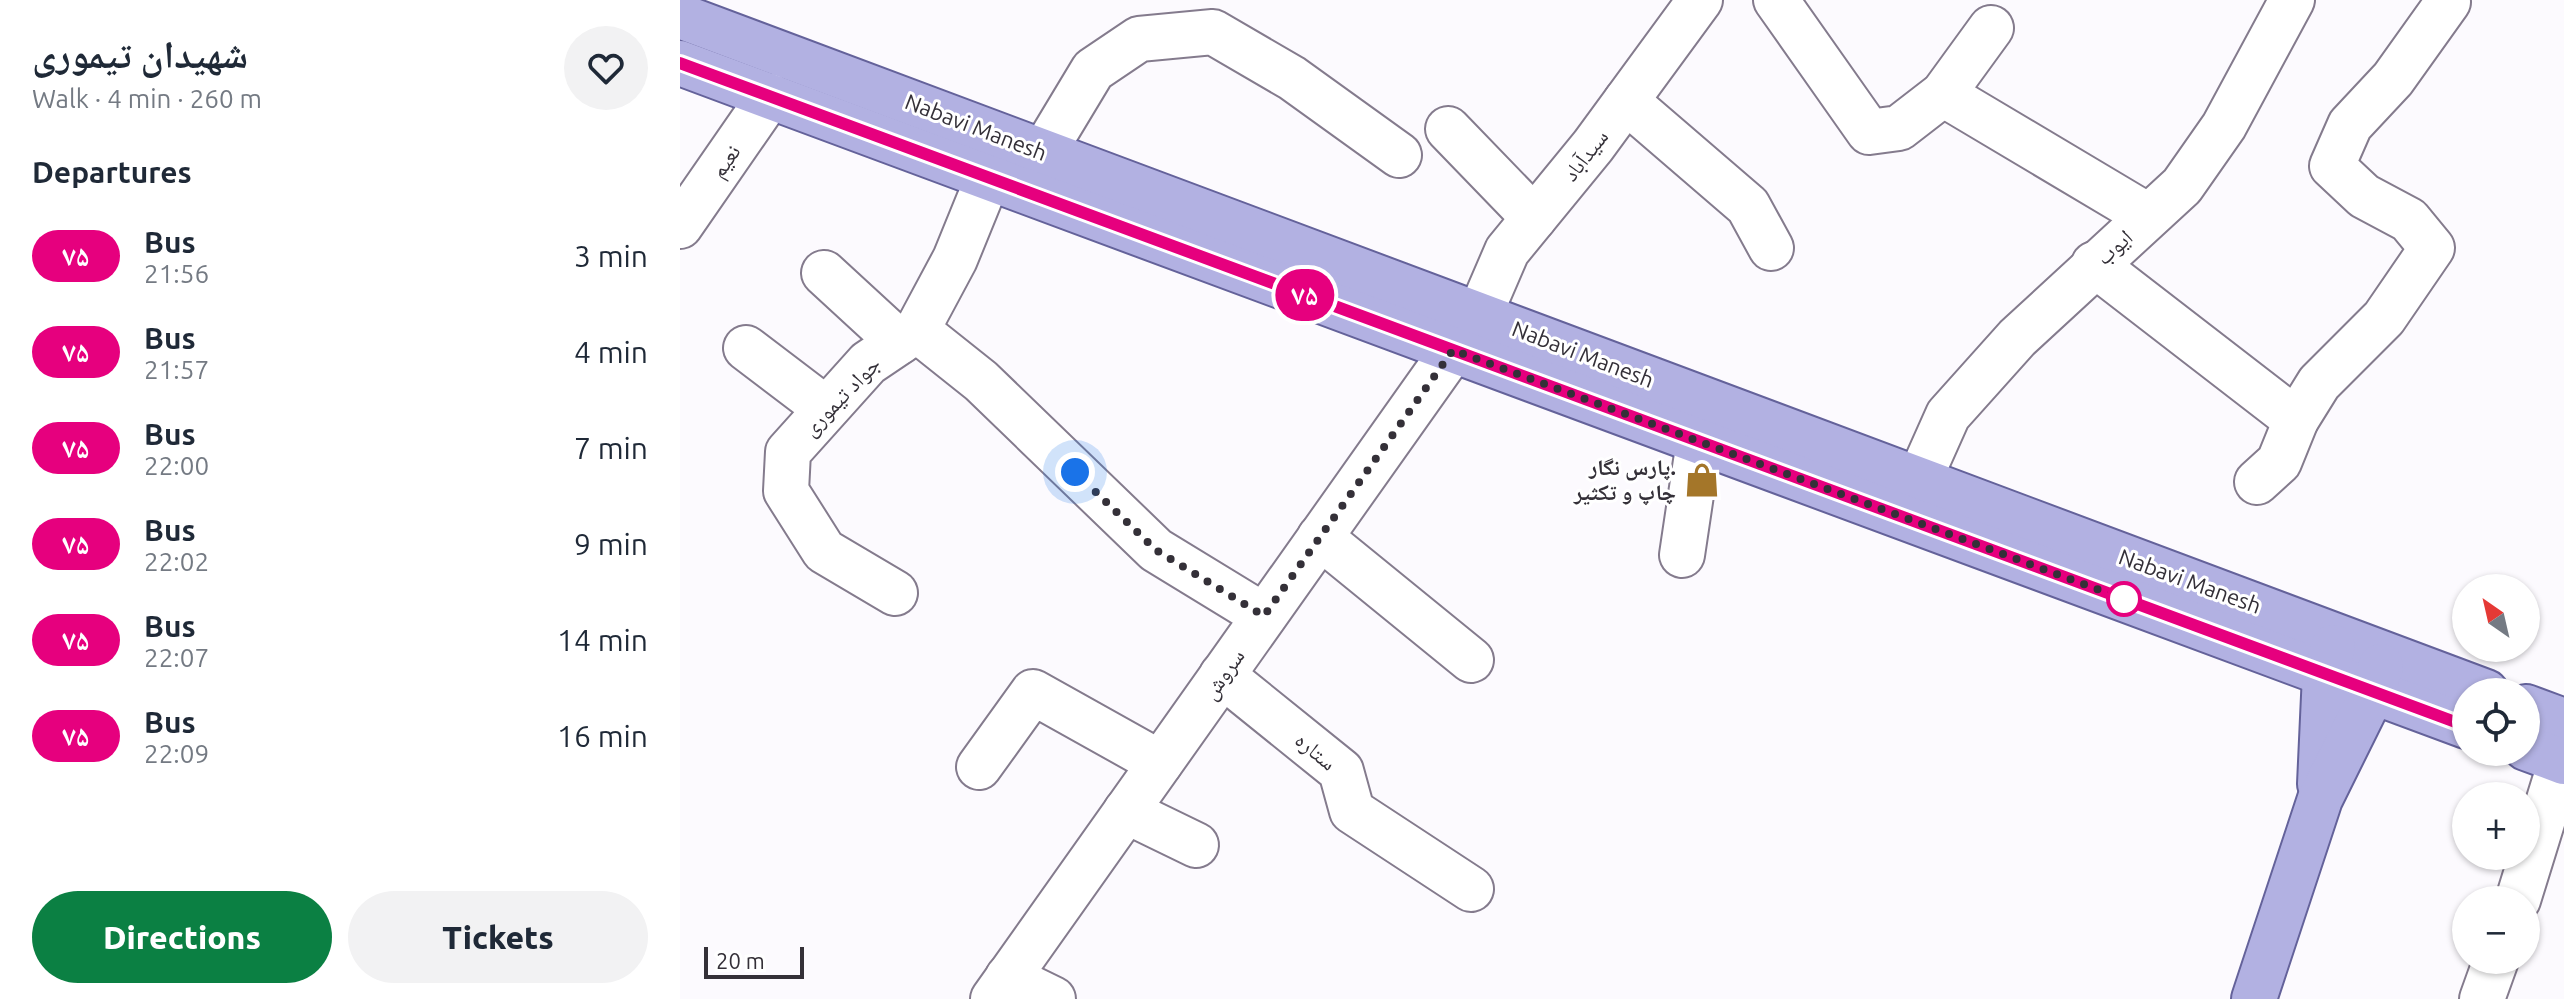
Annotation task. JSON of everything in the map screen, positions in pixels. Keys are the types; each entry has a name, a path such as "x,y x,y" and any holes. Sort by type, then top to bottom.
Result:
{"main road":[{"name":"Nabavi Manesh","path":"680,16 1919,480 2331,655"},
{"name":"Nabavi Manesh","path":"680,63 1699,441 2379,673 2452,686"},
{"path":"2320,799 2331,655"},
{"name":"Nabavi Manesh","path":"2379,673 2452,717"},
{"path":"2254,999 2320,799 2379,673"},
{"path":"2540,728 2554,748"}],"street":[{"name":"سیدآباد","path":"1479,316 1507,251 1626,101 1700,0"},
{"path":"1776,0 1869,132 1899,128 1943,94 1991,28"},
{"name":"ایوب","path":"1919,480 1948,415 2017,338 2182,186 2224,126 2292,0"},
{"path":"2257,482 2279,462 2296,420 2319,383 2384,318 2432,248 2409,220 2364,196 2332,166 2350,125 2393,79 2448,2"},
{"path":"1043,153 1093,70 1139,39 1213,32 1292,78 1399,155"},
{"path":"1943,94 2148,216"},
{"name":"نعیم","path":"680,226 770,96"},
{"path":"1626,101 1748,206 1771,248"},
{"path":"1448,129 1534,218"},
{"name":"جواد تیموری","path":"895,593 824,551 786,491 788,452 868,363 908,336 955,259 988,178"},
{"path":"2094,264 2296,420"},
{"path":"824,273 908,336 981,381 1156,550 1264,616"},
{"path":"746,348 825,408"},
{"name":"سروش","path":"1001,988 1453,350"},
{"path":"1682,555 1699,441"},
{"path":"1320,537 1471,660"},
{"name":"ستاره","path":"1222,675 1341,771 1352,811 1471,889"},
{"path":"979,767 1033,692 1160,763"},
{"path":"2521,886 2554,748"},
{"path":"1126,811 1196,845"},
{"path":"2482,999 2491,974"},
{"path":"1001,988 1053,999"}],"bus line":[{"name":"۷۵","path":"680,63 2452,721"}],"place":[{"name":"پارس نگار. چاپ و تکثیر","path":"1702,480"}],"route":[{"path":"1075,472 1156,550 1264,616 1453,350 2124,599"}]}
